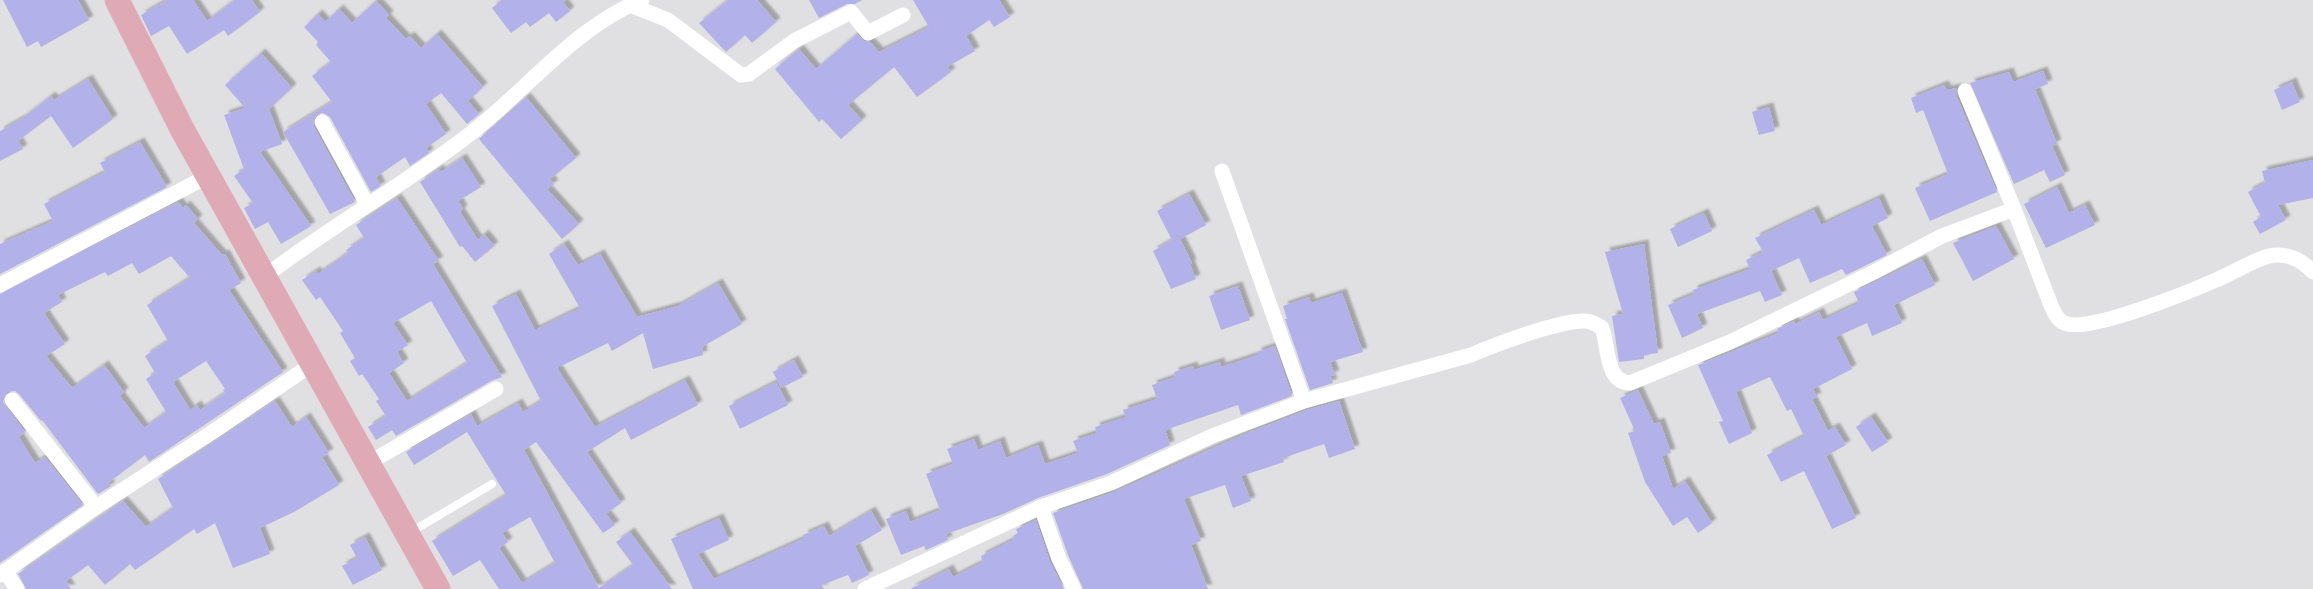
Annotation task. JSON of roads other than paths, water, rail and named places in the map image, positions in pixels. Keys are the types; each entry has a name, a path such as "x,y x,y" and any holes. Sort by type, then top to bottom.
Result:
{"main road":[{"path":"117,0 208,176 438,589"}],"street":[{"path":"264,277 309,243 461,140 582,37 636,2 668,20 741,75 749,74 794,41 852,12 868,33 903,14"},
{"path":"1965,91 2014,209 2052,308 2059,320 2067,324 2079,325 2101,322 2207,284 2269,256 2297,258 2313,272"},
{"path":"322,122 367,204"},
{"path":"1222,171 1304,401"},
{"path":"0,285 208,176"},
{"path":"865,589 1041,507 1112,483 1212,436 1304,401 1471,355 1494,345 1584,321 1594,322 1602,328 1612,374 1622,383 1630,383 1738,338 1882,268 1942,236 2014,209"},
{"path":"17,589 2,573 96,507 211,433 311,364"},
{"path":"367,464 496,389"},
{"path":"12,400 96,507"},
{"path":"1041,507 1060,559 1074,589"}],"lane":[{"path":"407,534 492,484"}]}
